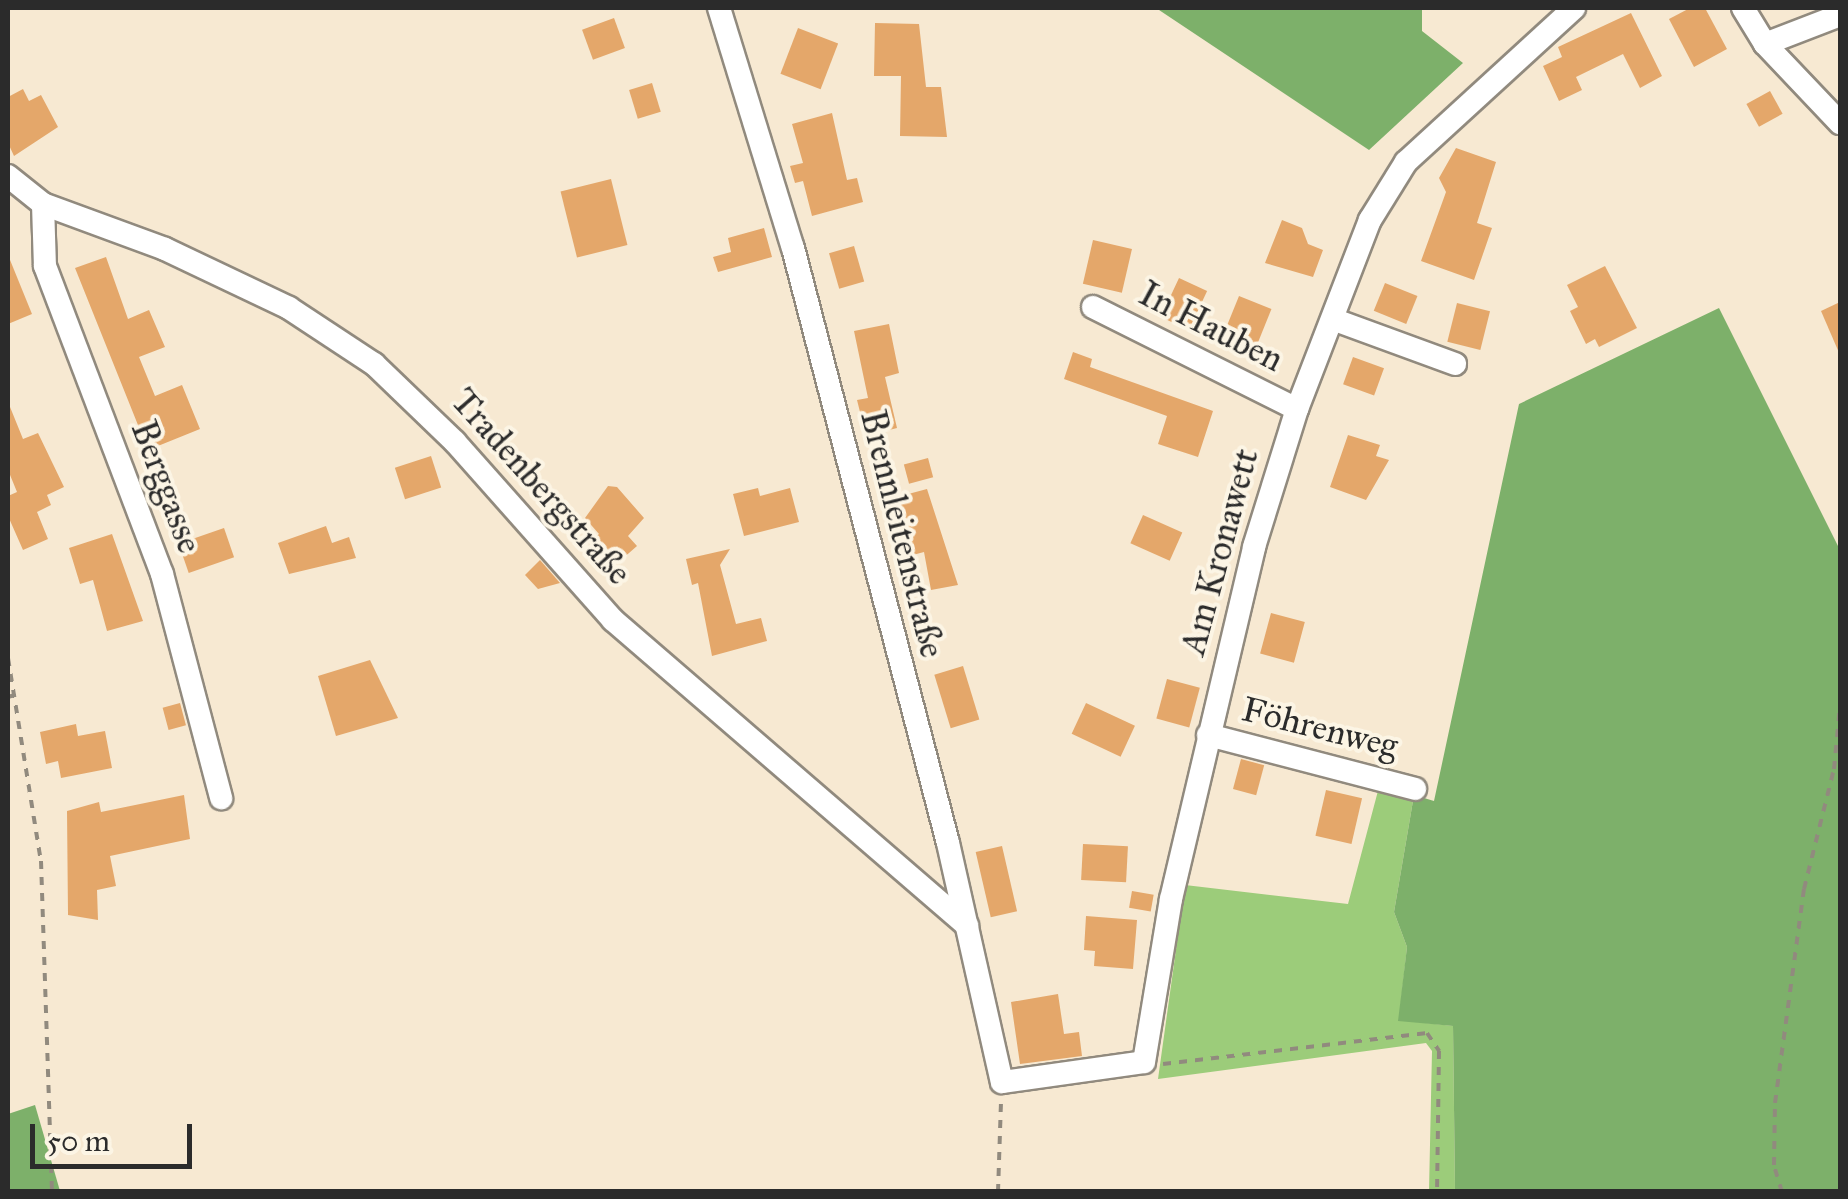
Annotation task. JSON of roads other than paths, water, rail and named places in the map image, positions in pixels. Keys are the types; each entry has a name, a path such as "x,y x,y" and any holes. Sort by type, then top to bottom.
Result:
{"street":[{"name":"Brennleitenstraße","path":"720,8 789,234 948,843 1002,1082"},
{"name":"Am Kronawett","path":"1002,1082 1144,1062 1208,735 1254,547 1297,409 1335,320 1370,220 1406,162 1574,8"},
{"path":"1743,8 1765,44 1840,123"},
{"path":"1765,44 1840,15"},
{"name":"Tradenbergstraße","path":"8,176 44,204 225,276 316,322 374,364 456,442 613,620 969,928"},
{"name":"Berggasse","path":"44,204 42,251 50,282 162,574 221,798"},
{"name":"In Hauben","path":"1092,306 1297,409"},
{"path":"1335,320 1455,364"},
{"name":"Föhrenweg","path":"1208,735 1415,789"},
{"path":"906,870 929,864 948,843"}]}
